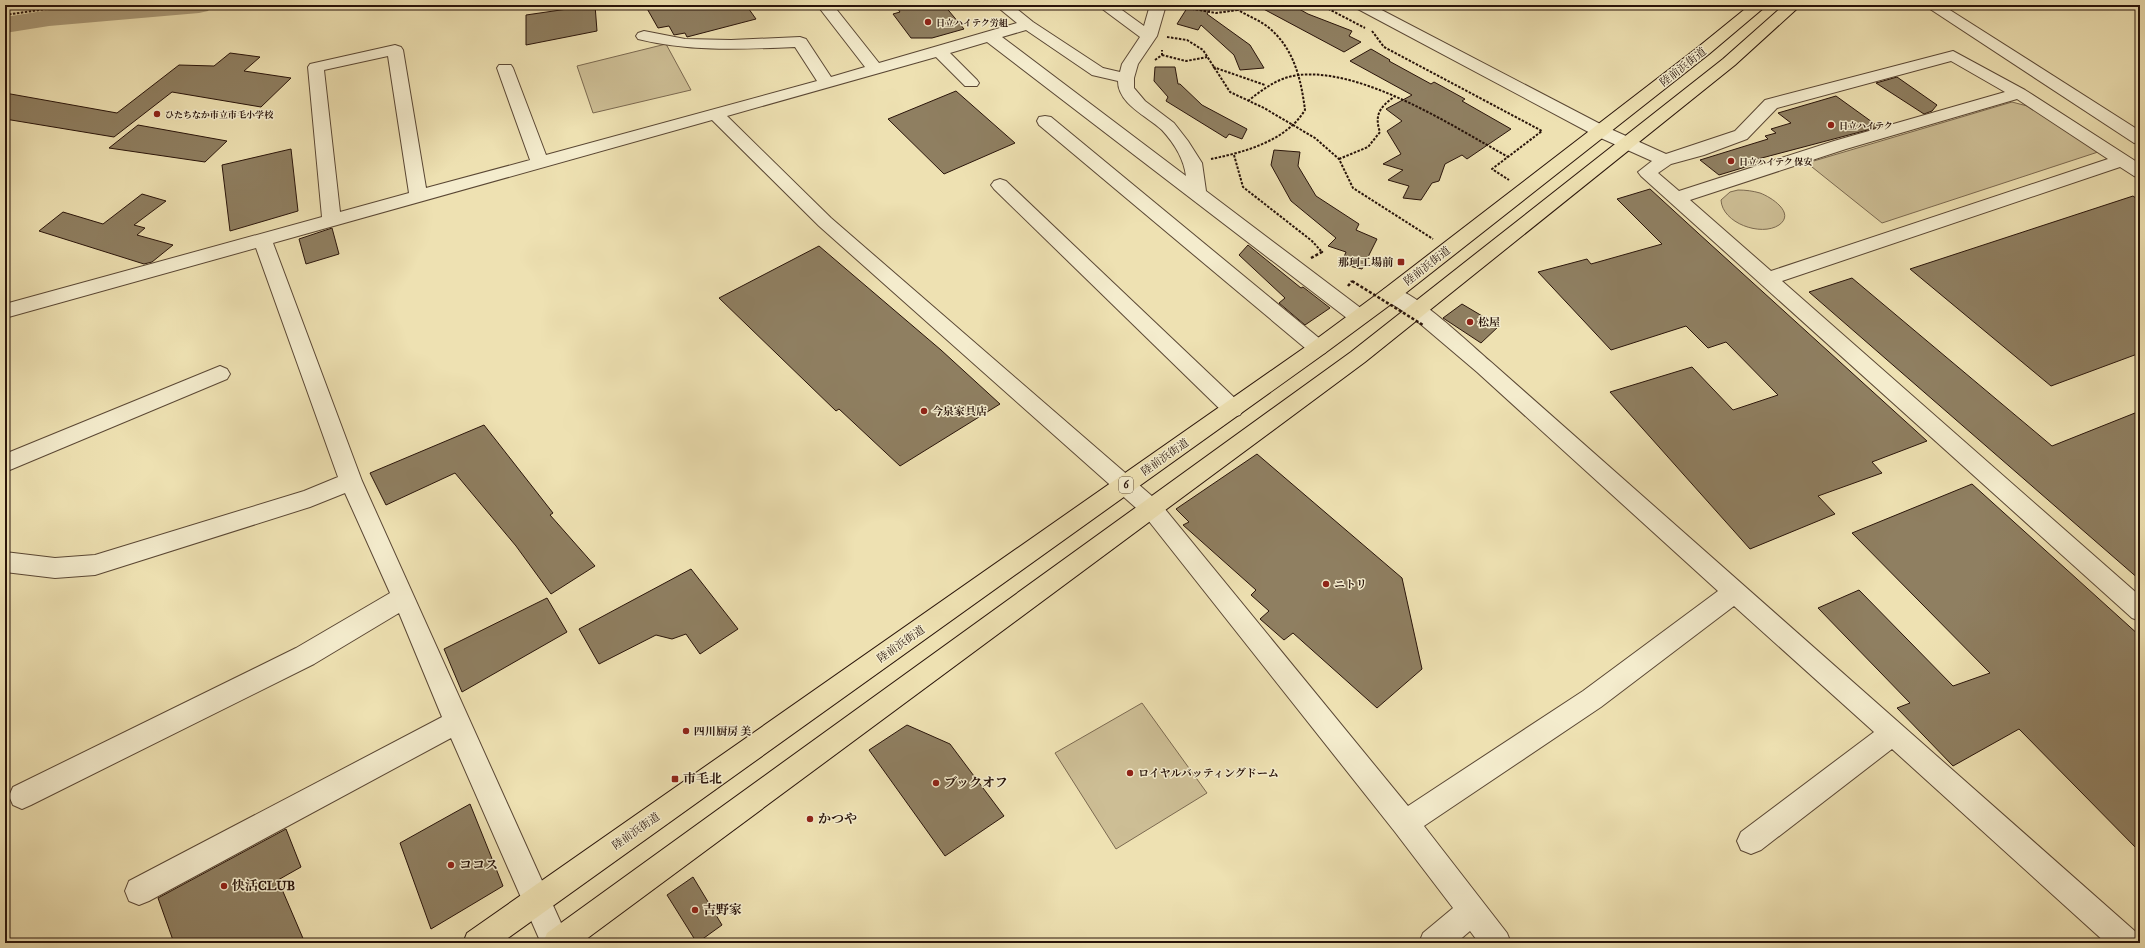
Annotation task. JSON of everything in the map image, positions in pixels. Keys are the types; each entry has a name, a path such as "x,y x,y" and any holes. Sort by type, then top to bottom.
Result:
{"highway":[{"name":"陸前浜街道","path":"477,943 1318,348 1391,294 1703,52 1759,5"},
{"path":"556,943 1152,509 1420,318 1626,143 1729,62 1793,5"}],"street":[{"path":"825,5 875,69"},
{"path":"1003,5 1028,25 1098,72 1126,78"},
{"path":"1105,5 1157,36"},
{"path":"1158,5 1157,36 1130,64 1126,78 1126,89 1139,105 1168,127 1193,163 1197,194"},
{"path":"1361,5 1600,131 1665,160"},
{"path":"1932,5 2140,139"},
{"path":"5,311 263,241 418,196 827,83 1028,25"},
{"path":"644,36 685,44 731,45 800,42 827,83"},
{"path":"990,36 1197,194 1340,293 1360,317"},
{"path":"332,221 316,67 395,50 418,196"},
{"path":"938,50 971,83"},
{"path":"2140,172 2019,93 1953,56 1771,104 1741,134 1698,151 1665,160 1648,172 2140,611"},
{"path":"506,68 540,163"},
{"path":"1677,198 1840,145 2019,93"},
{"path":"715,114 825,222 1152,509 1405,823 1496,943"},
{"path":"1045,121 1318,348"},
{"path":"1768,279 2122,160"},
{"path":"1000,186 1233,409"},
{"path":"263,241 351,481 404,597 457,722 556,943"},
{"path":"1391,294 1490,372 1892,734 2127,943"},
{"path":"5,463 220,374"},
{"path":"5,562 55,568 96,565 303,501 351,481"},
{"path":"1405,823 1592,699 1734,592"},
{"path":"22,796 305,656 404,597"},
{"path":"139,891 457,722"},
{"path":"1751,841 1892,734"},
{"path":"1433,943 1472,911"}],"path":[{"path":"5,15 74,5"},
{"path":"1174,5 1216,13 1238,10 1268,27 1290,51 1299,75 1305,110 1294,125 1262,144 1234,155 1193,163"},
{"path":"1238,10 1239,5"},
{"path":"1321,5 1374,32 1384,47 1542,131 1492,169 1525,190"},
{"path":"1162,55 1157,36 1187,40 1203,50 1230,92 1294,125 1314,138 1339,159 1353,188 1448,249"},
{"path":"1151,62 1162,55 1186,62 1207,57"},
{"path":"1213,67 1266,86"},
{"path":"1248,101 1266,86 1299,75 1328,76 1369,86 1394,97 1508,157"},
{"path":"1339,159 1368,147 1380,132 1375,121 1380,108 1394,97"},
{"path":"1234,155 1243,187 1312,241 1322,252 1308,260"},
{"path":"1352,281 1420,318"}],"shaded area":[{"path":"666,44 691,90 593,113 577,66"},
{"path":"2012,102 2031,107 2098,152 1882,223 1807,163"},
{"path":"1738,190 1757,192 1770,198 1780,206 1785,216 1784,220 1779,225 1762,229 1744,226 1735,221 1723,208 1721,200 1730,192"},
{"name":"ロイヤルバッティングドーム","path":"1142,703 1207,793 1116,849 1055,753"}],"building":[{"path":"595,5 597,31 526,45 526,15"},
{"path":"645,5 746,5 756,19 687,37 685,33 674,35 669,26 658,28"},
{"name":"日立ハイテク労組","path":"895,5 944,5 964,29 932,38 911,38 893,14 900,12"},
{"path":"1189,5 1213,5 1207,14 1250,45 1264,68 1240,70 1234,55 1201,25 1198,30 1177,24"},
{"path":"1256,5 1292,5 1308,14 1352,31 1349,36 1361,42 1344,52"},
{"path":"1371,49 1390,60 1389,61 1431,84 1434,82 1465,99 1462,101 1511,129 1467,159 1462,155 1445,164 1439,181 1432,183 1421,200 1403,198 1409,186 1388,180 1403,170 1383,164 1401,154 1387,131 1402,121 1386,109 1412,95 1350,61"},
{"path":"230,53 260,57 244,71 291,78 261,107 172,92 114,137 5,119 5,93 117,113 179,65 214,66"},
{"path":"1155,67 1175,67 1178,84 1180,84 1202,105 1247,129 1242,139 1229,134 1226,138 1166,101 1168,97 1154,81"},
{"path":"1897,77 1937,105 1932,111 1924,114 1876,83"},
{"path":"956,91 1015,143 944,174 888,119"},
{"name":"日立ハイテク","path":"1836,96 1879,127 1758,159 1762,162 1719,175 1700,160 1768,139 1765,136 1776,133 1771,129 1791,123 1778,113"},
{"path":"138,125 227,141 205,162 109,148"},
{"path":"291,149 298,211 230,231 222,165"},
{"path":"1274,150 1300,152 1298,166 1316,196 1359,224 1356,230 1377,239 1362,269 1341,264 1346,252 1328,246 1336,238 1291,201 1271,165"},
{"path":"1650,189 1927,441 1872,462 1882,473 1818,496 1835,514 1750,549 1610,392 1692,367 1733,410 1778,395 1726,342 1708,348 1686,326 1611,350 1538,272 1587,259 1591,264 1662,244 1617,199"},
{"path":"142,194 166,201 134,225 145,228 137,235 173,245 152,262 144,264 39,231 63,212 103,224"},
{"path":"2133,196 2140,201 2140,353 2051,386 1910,269"},
{"path":"332,228 339,254 306,264 299,239"},
{"path":"1248,245 1301,288 1303,287 1330,308 1305,325 1279,303 1285,298 1239,255"},
{"path":"819,246 941,350 1000,404 900,466 839,409 836,411 719,298"},
{"path":"1852,278 2052,446 2140,411 2140,580 1809,292"},
{"name":"松屋","path":"1462,304 1499,326 1481,343 1443,318"},
{"path":"484,425 553,513 550,515 595,566 551,594 516,546 455,473 386,505 370,473"},
{"name":"ニトリ","path":"1257,454 1402,578 1422,669 1377,708 1293,633 1284,640 1260,619 1269,611 1251,595 1256,590 1183,525 1189,522 1176,509"},
{"path":"1972,484 2140,636 2140,852 2019,729 1953,766 1897,708 1910,703 1818,608 1859,590 1953,686 1990,673 1852,533"},
{"path":"691,569 738,629 700,654 686,634 672,639 656,635 599,664 579,629"},
{"path":"547,598 567,632 462,692 444,649"},
{"name":"ブックオフ","path":"907,725 950,744 1004,816 945,856 869,750"},
{"name":"ココス","path":"470,804 503,886 431,929 400,843"},
{"name":"快活CLUB","path":"286,829 301,867 278,880 305,943 174,943 158,898"},
{"name":"吉野家","path":"693,877 722,925 697,943 667,895"}],"waterway":[{"path":"5,25 49,18 199,5"}],"place":[{"name":"日立ハイテク労組","path":"928,22"},
{"name":"ひたちなか市立市毛小学校","path":"157,114"},
{"name":"日立ハイテク","path":"1831,125"},
{"name":"日立ハイテク 保安","path":"1731,161"},
{"name":"那珂工場前","path":"1401,262"},
{"name":"松屋","path":"1470,322"},
{"name":"今泉家具店","path":"924,411"},
{"name":"ニトリ","path":"1326,584"},
{"name":"四川厨房 美","path":"686,731"},
{"name":"ロイヤルバッティングドーム","path":"1130,773"},
{"name":"市毛北","path":"675,779"},
{"name":"ブックオフ","path":"936,783"},
{"name":"かつや","path":"810,819"},
{"name":"ココス","path":"451,865"},
{"name":"快活CLUB","path":"224,886"},
{"name":"吉野家","path":"695,910"}]}
